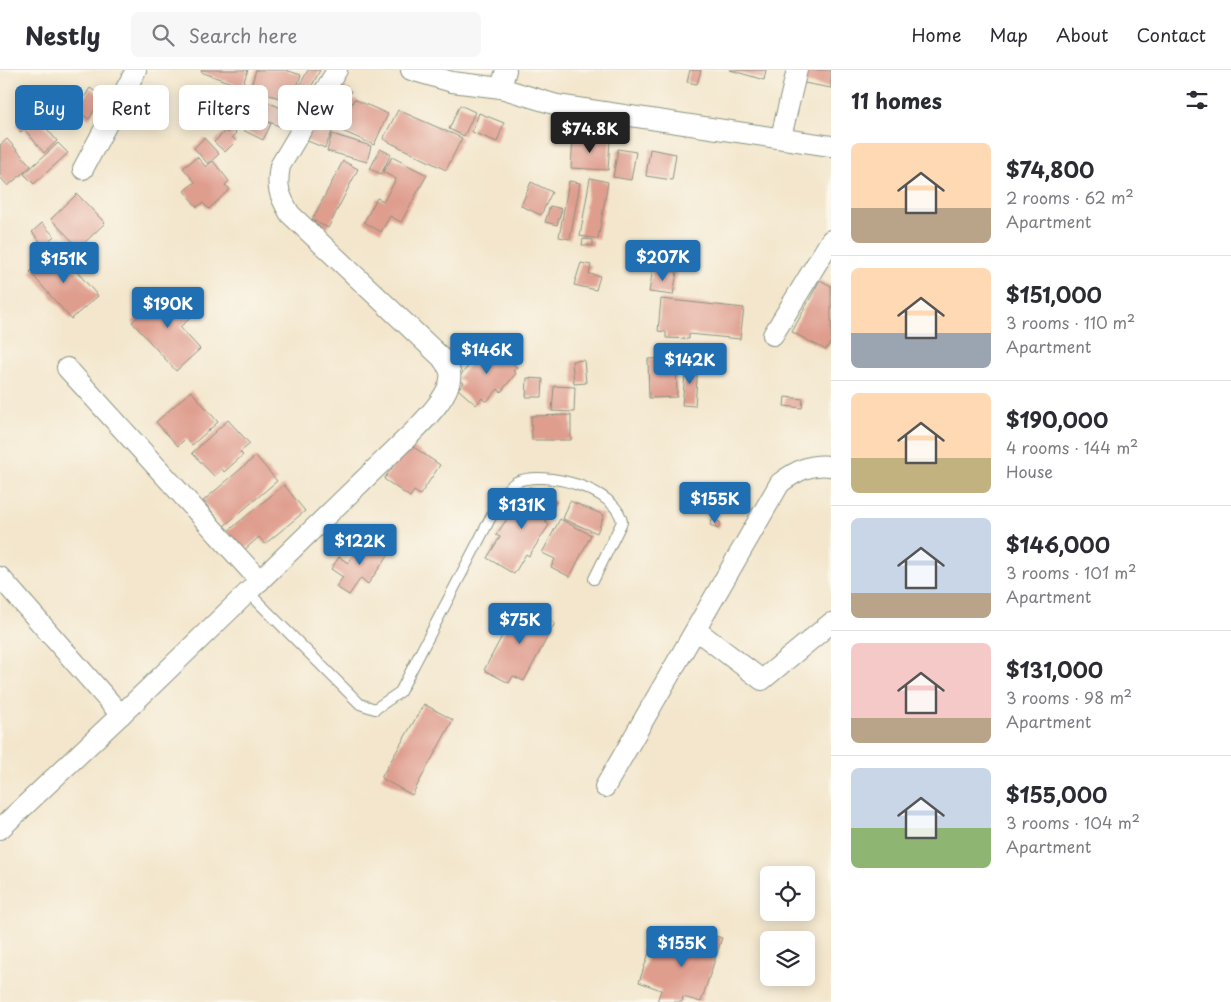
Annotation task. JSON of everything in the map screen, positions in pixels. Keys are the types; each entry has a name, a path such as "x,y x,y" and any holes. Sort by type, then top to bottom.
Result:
{"street":[{"path":"83,169 136,70"},
{"path":"0,829 121,715 411,434 432,411 449,385 450,371 442,358 290,214 281,198 277,183 280,166 337,70"},
{"path":"411,70 452,82 504,79 557,104 831,146"},
{"path":"781,137 797,70"},
{"path":"773,336 831,240"},
{"path":"66,368 254,586"},
{"path":"605,787 780,483 793,472 817,464 831,466"},
{"path":"0,577 121,715"},
{"path":"696,630 762,680 831,623"}],"lane":[{"path":"254,586 360,704 375,709 400,692 504,492 515,482 529,479 563,481 592,490 612,502 620,512 622,522 594,579"}],"building":[{"path":"202,70 248,70 243,85 237,85 201,72"},
{"path":"256,70 286,70 301,75 298,85 278,85 278,98 268,95 268,85 251,85"},
{"path":"308,70 320,70 312,85 300,85"},
{"path":"690,70 701,70 697,84 687,82"},
{"path":"730,70 766,70 764,80"},
{"path":"806,70 831,70 831,88 804,83"},
{"path":"90,88 93,90 93,113 89,119 83,115 83,99"},
{"path":"354,99 388,114 374,145 340,130 352,130 352,103"},
{"path":"268,102 278,107 278,126 268,121"},
{"path":"460,105 475,112 464,136 449,129"},
{"path":"398,110 462,138 446,170 383,139"},
{"path":"479,113 504,123 497,142 472,132"},
{"path":"580,119 618,123 616,139 578,134"},
{"path":"25,130 48,130 57,141 44,153"},
{"path":"229,130 233,130 236,133 232,137 236,141 225,152 214,142 225,131 227,133"},
{"path":"243,130 268,130 263,140"},
{"path":"309,130 333,130 325,148 305,140"},
{"path":"332,134 371,146 367,162 327,151"},
{"path":"204,138 219,154 208,164 194,148"},
{"path":"573,138 610,140 608,170 571,168"},
{"path":"7,139 31,166 8,186 0,177 0,145"},
{"path":"58,143 68,153 34,184 24,174"},
{"path":"380,149 391,154 381,174 370,169"},
{"path":"618,149 636,152 631,180 613,177"},
{"path":"650,149 676,154 672,180 646,176"},
{"path":"197,157 206,167 213,161 229,181 225,185 230,189 209,209 203,203 197,207 184,191 195,182 183,168"},
{"path":"392,157 427,175 401,222 390,216 381,232 364,222 377,198 384,201 396,179 383,172"},
{"path":"343,161 358,169 328,228 312,220"},
{"path":"590,178 608,182 598,239 580,236"},
{"path":"569,181 580,183 570,239 559,237"},
{"path":"531,182 552,192 541,215 521,206"},
{"path":"77,194 105,223 79,248 51,219"},
{"path":"550,206 562,209 557,225 545,222"},
{"path":"42,223 54,236 44,246 32,232"},
{"path":"583,239 593,240 593,246 582,245"},
{"path":"57,249 98,296 71,319 30,272"},
{"path":"581,263 591,265 589,274 600,276 596,290 574,285"},
{"path":"653,268 677,272 673,295 649,292"},
{"path":"820,280 831,286 831,341 826,350 792,332"},
{"path":"170,288 194,315 180,327 200,349 176,371 132,322"},
{"path":"661,299 744,308 740,339 689,334 689,339 666,338 666,332 658,331"},
{"path":"489,343 517,367 513,371 516,373 501,392 498,389 486,402 482,398 476,405 458,389 464,383 458,378"},
{"path":"676,358 677,397 649,398 648,359"},
{"path":"584,360 586,383 574,384 572,361"},
{"path":"686,364 698,365 695,406 682,405"},
{"path":"527,378 543,379 542,397 526,397"},
{"path":"554,386 575,387 574,412 552,411"},
{"path":"191,391 218,422 192,445 186,438 178,446 156,422"},
{"path":"785,397 803,399 802,408 784,406"},
{"path":"571,415 571,440 532,440 531,416"},
{"path":"228,420 250,444 240,452 243,455 224,472 222,469 214,476 192,453"},
{"path":"409,444 440,465 420,495 414,491 410,497 384,479"},
{"path":"256,456 277,481 224,526 203,501"},
{"path":"284,485 305,511 265,544 259,537 243,551 227,532"},
{"path":"529,487 556,502 545,522 549,525 529,556 526,554 514,574 487,558 500,537 496,535"},
{"path":"570,501 604,515 597,533 563,519"},
{"path":"713,518 721,523 718,529 710,525"},
{"path":"560,519 591,535 570,577 551,567 555,559 542,553"},
{"path":"366,538 389,554 368,584 361,578 349,595 336,587 343,577 331,569 339,557 348,563"},
{"path":"519,604 555,623 524,681 513,676 509,683 484,670"},
{"path":"424,704 453,720 412,795 381,778"},
{"path":"693,929 722,938 701,1002 683,997 682,1002 657,1002 661,990 639,982 651,947 672,954 676,943 687,947"}]}
